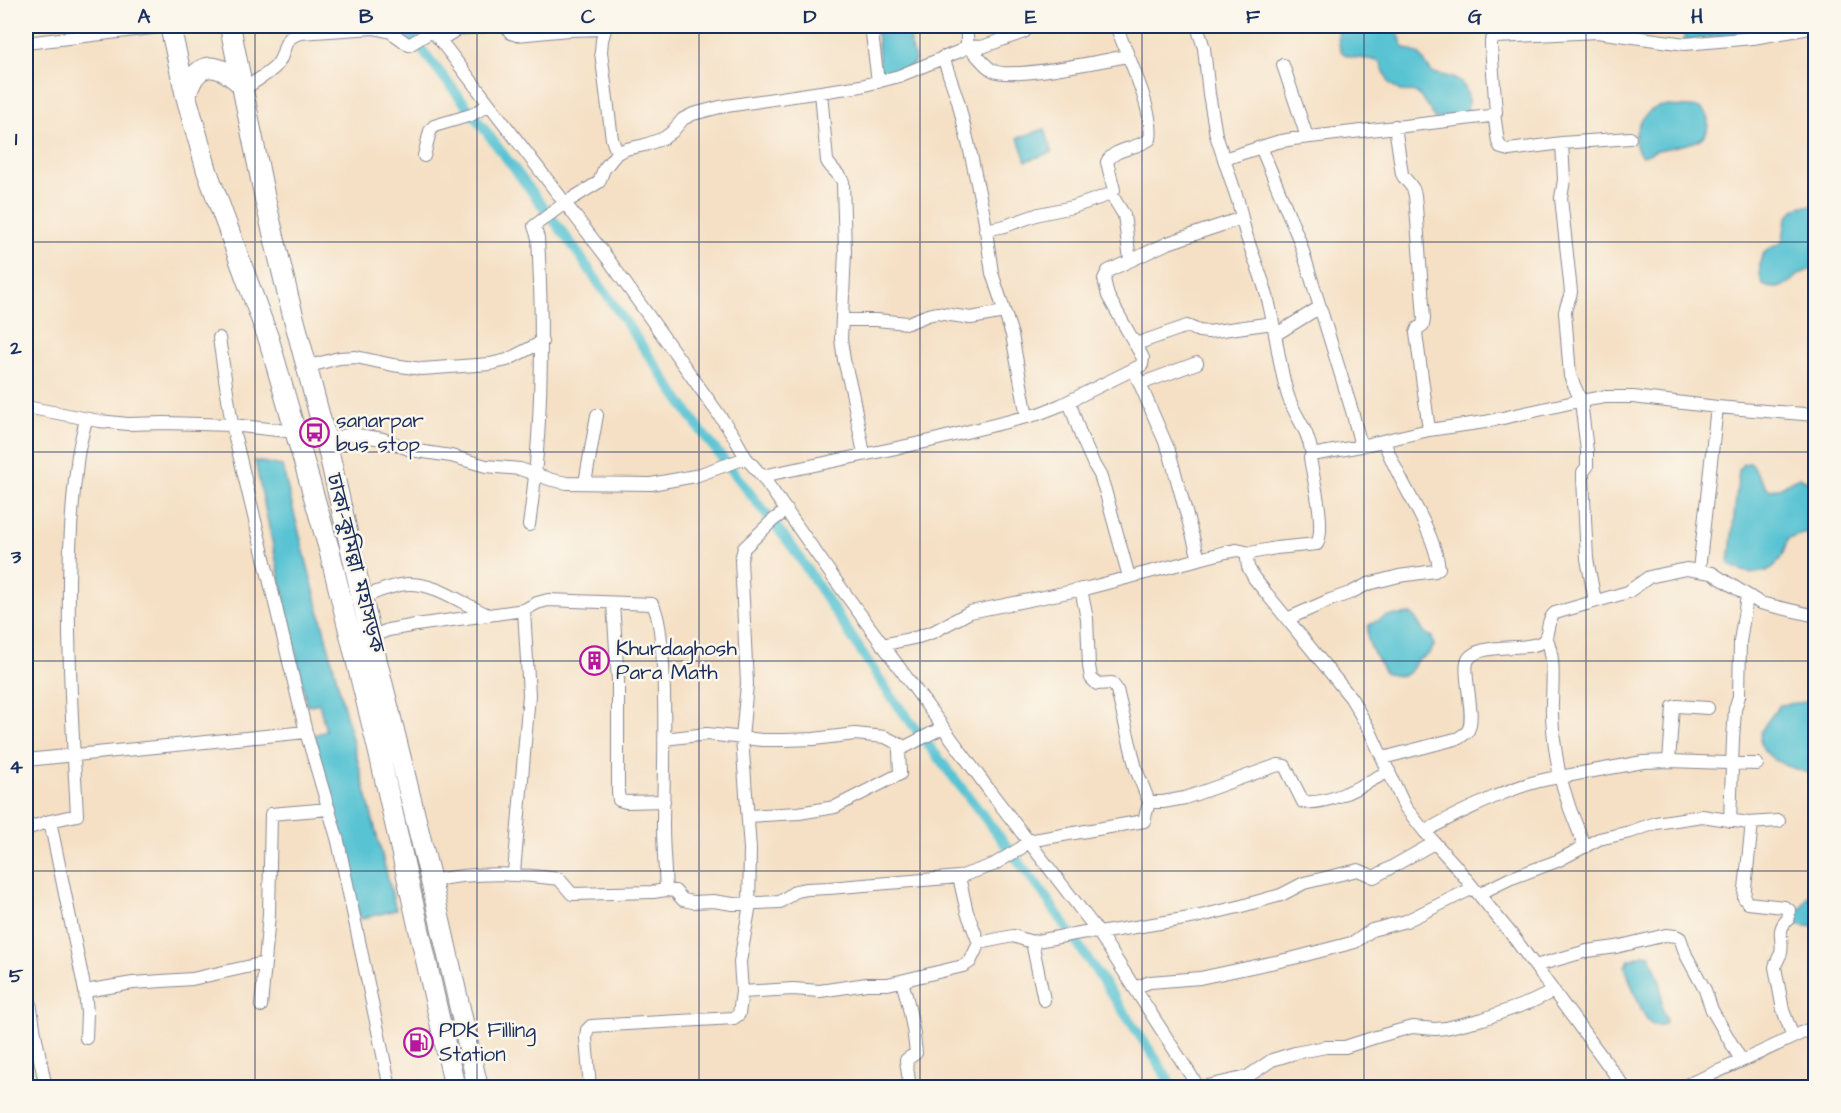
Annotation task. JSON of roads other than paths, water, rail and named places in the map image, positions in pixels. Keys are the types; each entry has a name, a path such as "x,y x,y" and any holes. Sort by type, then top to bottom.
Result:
{"highway":[{"name":"ঢাকা–কুমিল্লা মহাসড়ক","path":"169,26 207,171 270,340 329,549 380,757 455,1088"},
{"name":"ঢাকা–কুমিল্লা মহাসড়ক","path":"230,26 268,210 326,440 478,1088"},
{"path":"186,96 194,76 202,69 209,67 224,70 242,86"}],"street":[{"path":"26,43 169,26"},
{"path":"242,86 274,68 280,61 286,42 291,36 300,33 374,28 391,32 409,45 430,34 488,26"},
{"path":"506,26 511,33 518,35 568,28 606,27 601,46 602,66 612,139 617,153"},
{"path":"871,26 878,82"},
{"path":"967,26 967,46"},
{"path":"529,525 536,474 542,375 538,238 534,226 599,182 604,169 617,153 664,138 683,119 720,107 878,82 899,76 967,46 982,47 1024,32 1029,26"},
{"path":"1116,26 1141,92 1152,130 1150,138 1145,143 1110,156 1107,162 1114,190 1112,194 1124,215 1130,260"},
{"path":"882,645 933,632 970,612 1081,589 1237,550 1250,553 1317,544 1319,539 1318,512 1310,458 1312,455 1306,430 1288,396 1268,296 1245,234 1239,201 1224,159 1212,114 1204,48 1197,26"},
{"path":"1645,26 1647,40"},
{"path":"1630,138 1509,150 1501,148 1497,142 1494,113 1496,104 1491,41 1496,38 1597,32 1685,44 1752,38 1815,27"},
{"path":"430,34 480,110 608,259 732,433 746,458 787,510 939,728 1025,844 1099,933 1199,1088 1247,1077 1272,1060 1295,1053 1326,1047 1345,1047 1412,1027 1446,1028 1483,1019 1554,991"},
{"path":"967,46 975,51 991,70 1000,73 1025,72 1128,56"},
{"path":"944,57 958,100 971,155 992,273 1016,353 1027,417"},
{"path":"1283,65 1307,137"},
{"path":"821,92 827,161 830,168 840,175 843,182 845,252 842,339 844,360 864,454"},
{"path":"424,156 430,131 434,126 480,110"},
{"path":"1224,159 1277,142 1490,116 1494,113"},
{"path":"1395,126 1402,174 1414,191 1416,206 1424,319 1423,325 1416,333 1429,430"},
{"path":"1562,143 1564,180 1561,198 1571,292 1565,312 1568,358 1570,376 1581,400 1588,461 1582,478 1587,559 1595,601"},
{"path":"1261,147 1300,242 1361,446"},
{"path":"986,230 1112,194"},
{"path":"762,476 930,441 1027,417 1134,370 1142,365 1143,358 1108,296 1104,279 1108,271 1168,243 1242,218"},
{"path":"1136,344 1187,326 1208,332 1274,329 1320,307"},
{"path":"842,320 908,323 937,313 971,318 1004,312"},
{"path":"219,338 232,425 306,732 338,841 390,1088"},
{"path":"306,367 339,357 356,357 422,369 490,364 507,360 542,342"},
{"path":"1140,384 1197,363"},
{"path":"1134,370 1169,452 1199,559"},
{"path":"1312,455 1429,430 1485,422 1581,400 1611,397 1633,397 1815,415"},
{"path":"1070,400 1088,452 1102,482 1129,577"},
{"path":"26,407 86,419 128,424 232,425 296,432"},
{"path":"1699,570 1717,407"},
{"path":"585,483 597,415"},
{"path":"26,829 77,815 70,653 69,561 77,462 86,419"},
{"path":"326,440 351,434 384,439 411,450 450,456 486,466 520,469 552,480 585,483 660,482 695,476 746,458"},
{"path":"1287,619 1368,584 1399,576 1435,571 1439,568 1438,558 1430,537 1384,441"},
{"path":"590,1088 586,1038 587,1030 591,1026 734,1018 739,1014 742,992 740,962 749,903 750,849 742,738 747,684 741,560 744,548 753,538 787,510"},
{"path":"1250,553 1247,559 1248,567 1254,578 1351,698 1383,758 1405,807 1535,966 1625,1088"},
{"path":"1383,758 1459,738 1467,733 1470,718 1467,663 1471,656 1489,649 1542,642 1546,637 1550,618 1555,614 1628,592 1642,581 1655,575 1686,569 1712,573 1760,603 1815,616"},
{"path":"363,597 407,584 426,586 486,614"},
{"path":"431,881 450,877 514,873 559,879 572,894 666,890 675,891 683,900 693,902 713,901 733,904 780,902 796,891 807,889 959,877 993,865 1025,844 1144,821 1149,802 1136,769 1117,690 1112,683 1097,684 1091,678 1087,619 1081,589"},
{"path":"1730,821 1735,709 1740,690 1740,642 1747,596"},
{"path":"371,637 388,630 525,610 548,600 652,603 656,608 662,658 666,890"},
{"path":"613,603 618,681 618,792 620,800 626,802 664,801"},
{"path":"514,873 529,695 525,610"},
{"path":"1546,637 1552,661 1553,733 1560,777 1586,847"},
{"path":"1669,761 1673,707 1708,708"},
{"path":"748,816 827,809 845,803 900,774 899,750 939,728"},
{"path":"26,759 306,732"},
{"path":"664,739 707,734 762,740 855,734 885,737 905,747"},
{"path":"1425,832 1509,790 1540,780 1624,764 1669,761 1757,764"},
{"path":"1149,802 1185,798 1278,765 1285,766 1303,802 1310,803 1342,794 1389,771"},
{"path":"261,1006 269,914 271,814 329,809"},
{"path":"1134,988 1150,982 1200,978 1355,942 1372,930 1406,921 1557,861 1599,839 1672,819 1702,816 1752,823 1779,821"},
{"path":"50,821 85,991 86,1038"},
{"path":"1752,823 1744,898 1748,903 1784,907 1789,910 1788,919 1782,925 1780,933 1780,955 1775,967 1783,1010 1793,1037"},
{"path":"979,943 1013,936 1032,942 1085,932 1099,933 1238,907 1281,895 1304,883 1358,870 1374,877 1434,843"},
{"path":"742,992 793,989 820,991 867,984 888,984 963,966 970,962 979,943 967,912 959,877"},
{"path":"1535,966 1587,951 1656,936 1676,936 1680,938 1712,1010 1741,1060"},
{"path":"1032,942 1044,1000"},
{"path":"85,991 133,983 192,979 265,963"},
{"path":"902,981 916,1053 906,1060 910,1088"},
{"path":"26,994 30,1002 30,1035 46,1088"},
{"path":"1679,1088 1815,1026"}],"water":[{"path":"884,26 906,26 915,60 905,69 880,75 877,30"},
{"path":"1339,26 1396,26 1403,47 1420,55 1432,73 1462,83 1468,95 1467,114 1435,119 1417,93 1400,91 1389,83 1380,62 1344,54 1338,39"},
{"path":"1683,26 1757,26 1757,33 1685,40"},
{"path":"1668,106 1701,109 1708,119 1706,134 1696,141 1642,156 1636,142 1641,121 1652,110"},
{"path":"1045,129 1052,152 1026,161 1018,138"},
{"path":"1802,206 1815,206 1815,269 1807,270 1778,288 1763,285 1760,270 1762,256 1782,242 1788,216"},
{"path":"255,461 282,466 396,910 360,919 314,735 326,731 319,703 307,706"},
{"path":"1750,463 1770,490 1779,488 1799,477 1811,486 1816,498 1815,527 1788,539 1783,554 1773,567 1754,573 1729,564 1739,470 1743,464"},
{"path":"1411,614 1425,633 1432,637 1434,646 1429,654 1416,661 1408,673 1400,676 1385,673 1368,638 1369,625 1387,616"},
{"path":"1815,701 1816,774 1813,774 1787,766 1770,756 1761,742 1761,733 1780,705"},
{"path":"1815,888 1815,926 1796,924 1796,915"},
{"path":"1650,955 1661,985 1662,1007 1666,1019 1665,1024 1658,1026 1651,1024 1644,1014 1625,966 1629,960"}],"waterway":[{"path":"403,26 573,246 701,431 793,548 892,698 1043,893 1173,1088"}],"place":[{"name":"sanarpar bus stop","path":"315,432"},
{"name":"Khurdaghosh Para Math","path":"595,660"},
{"name":"PDK Filling Station","path":"418,1042"}]}
